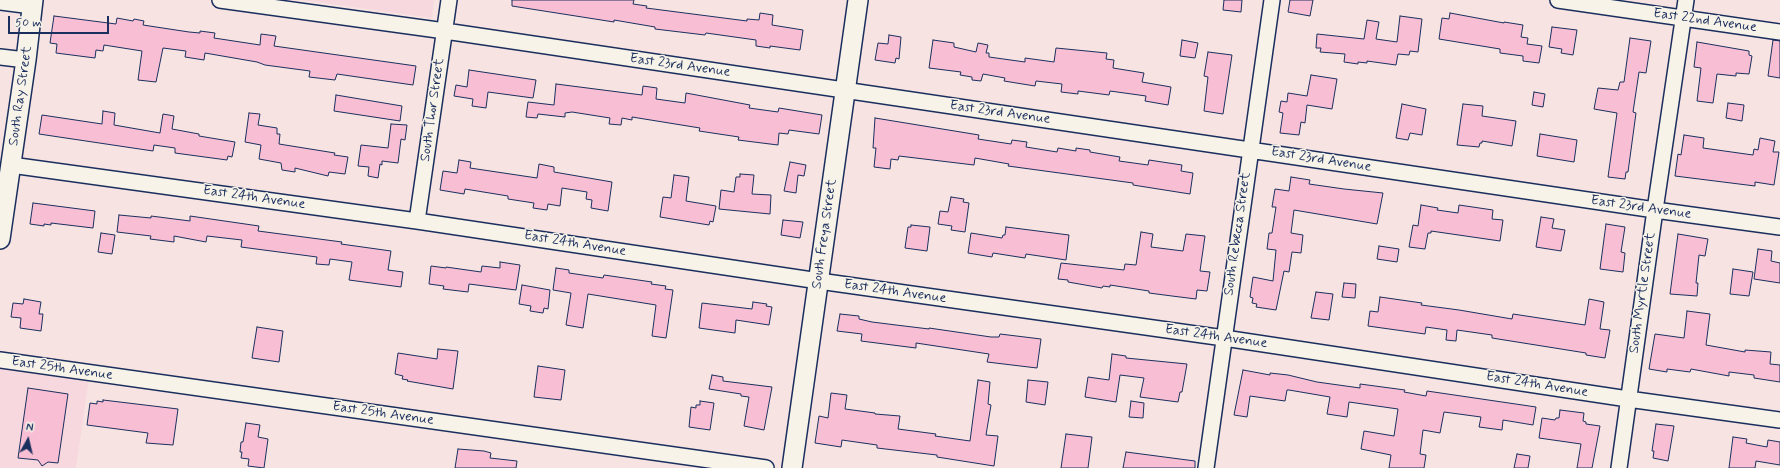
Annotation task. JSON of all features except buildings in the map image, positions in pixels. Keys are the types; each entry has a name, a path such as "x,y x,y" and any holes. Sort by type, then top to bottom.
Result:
{"main road":[{"name":"South Freya Street","path":"792,468 858,0"},
{"name":"South Ray Street","path":"0,239 33,3"}],"street":[{"name":"East 23rd Avenue","path":"220,0 445,31 1654,210 1780,227"},
{"name":"South Thor Street","path":"417,221 449,0"},
{"name":"South Rebecca Street","path":"1206,468 1249,150 1272,0"},
{"name":"East 22nd Avenue","path":"1558,0 1780,32"},
{"name":"South Myrtle Street","path":"1619,468 1654,210 1686,0"},
{"path":"0,2 33,3"},
{"path":"0,57 26,60"},
{"name":"East 24th Avenue","path":"11,165 417,221 819,281 1224,338 1628,399 1780,420"},
{"name":"East 25th Avenue","path":"0,360 766,468"}],"shaded area":[{"path":"302,0 434,0 432,18"},
{"path":"0,367 89,378 76,468 0,468"}]}
